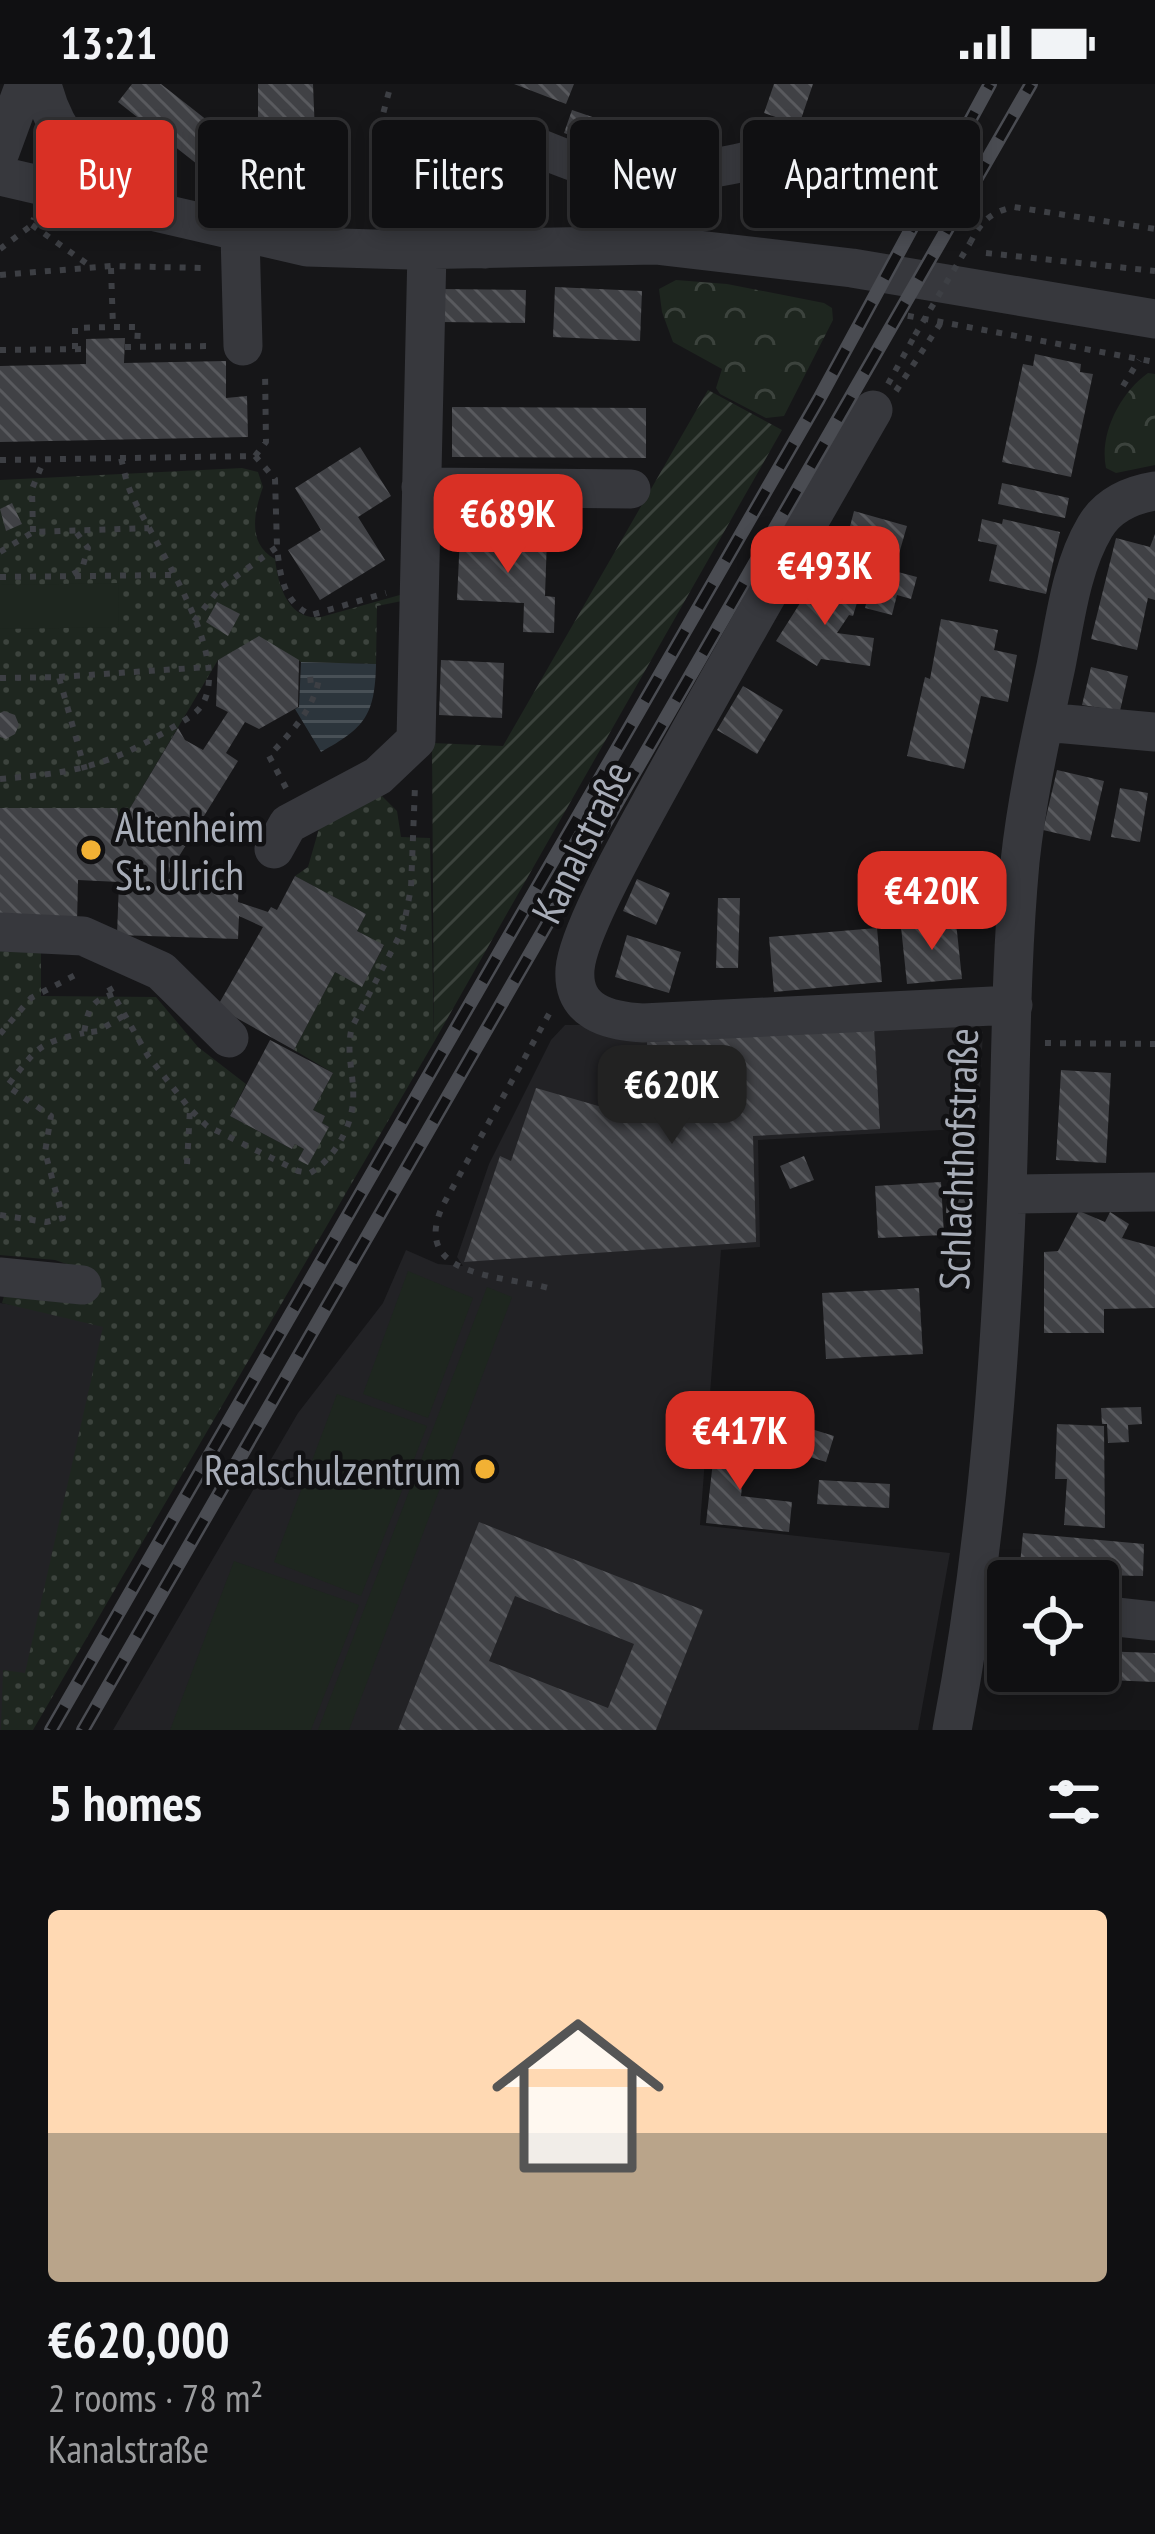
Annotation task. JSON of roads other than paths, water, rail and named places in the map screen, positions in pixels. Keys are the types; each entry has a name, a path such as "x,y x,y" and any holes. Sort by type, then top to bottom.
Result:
{"street":[{"path":"0,152 26,84"},
{"path":"42,84 56,124 87,164 112,186 241,251 655,244 852,268 1155,319"},
{"path":"485,249 479,185 488,148 499,138 512,137 595,169 658,170 743,163"},
{"path":"0,176 189,223"},
{"path":"286,834 378,776 416,740 421,487 409,250"},
{"path":"241,251 243,346"},
{"name":"Kanalstraße","path":"874,407 635,831 575,969 580,994 590,1011 618,1022 1012,1024"},
{"path":"421,487 631,489"},
{"name":"Schlachthofstraße","path":"993,1560 995,1392 1020,863 1044,722 1088,540 1114,505 1155,491"},
{"path":"1044,722 1155,732"},
{"path":"0,932 90,950 161,971 229,1038"},
{"path":"1007,1194 1155,1192"},
{"path":"0,1277 82,1285"},
{"name":"Schlachthofstraße","path":"952,1730 987,1617"},
{"path":"1119,1617 1155,1621"}],"railway":[{"path":"51,1730 819,399 990,84"},
{"path":"83,1730 1031,84"}],"place":[{"name":"Altenheim St. Ulrich","path":"91,850"},
{"name":"Realschulzentrum","path":"485,1469"}]}
